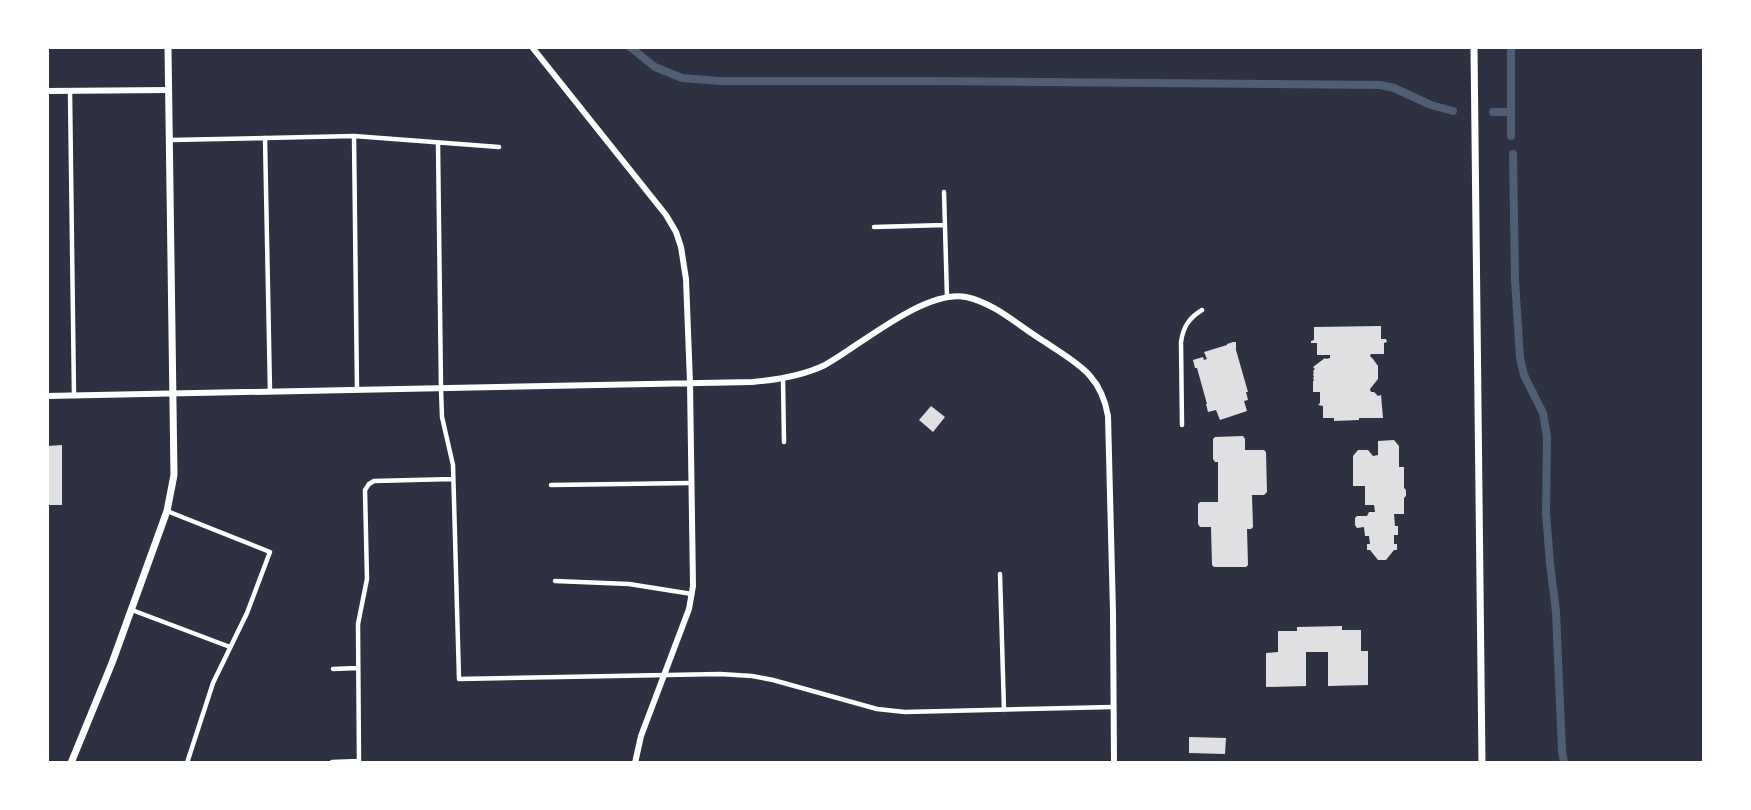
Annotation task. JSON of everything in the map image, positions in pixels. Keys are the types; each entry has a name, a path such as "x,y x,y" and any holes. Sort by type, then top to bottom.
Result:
{"main road":[{"path":"71,763 112,663 167,511 174,475 168,47"},
{"path":"1474,47 1482,763"}],"street":[{"path":"531,47 666,215 676,232 685,268 694,576 690,609 641,736 635,763"},
{"path":"47,91 169,90"},
{"path":"71,91 74,396"},
{"path":"171,140 354,136 499,147"},
{"path":"354,136 357,390"},
{"path":"265,138 270,392"},
{"path":"438,143 440,389 453,479 459,679 720,674 773,680 877,709 905,712 1113,707"},
{"path":"944,192 947,296"},
{"path":"874,227 945,225"},
{"path":"47,396 752,382 783,379 822,366 925,303 947,296 979,301 1005,315 1089,373 1106,402 1113,611 1114,763"},
{"path":"1182,425 1182,333 1189,319 1202,310"},
{"path":"783,379 784,442"},
{"path":"332,762 359,762 359,614 367,579 365,490 374,481 453,479"},
{"path":"551,485 692,483"},
{"path":"167,511 270,552 247,613 213,682 187,763"},
{"path":"1000,574 1004,710"},
{"path":"555,581 629,584 692,594"},
{"path":"131,610 230,647"},
{"path":"333,668 358,668"}],"building":[{"path":"1381,326 1381,339 1386,339 1387,342 1384,343 1384,354 1370,356 1378,366 1378,379 1370,389 1378,396 1381,395 1383,418 1334,421 1334,418 1323,418 1323,406 1318,405 1320,392 1313,392 1313,367 1325,358 1330,358 1330,355 1317,355 1317,343 1311,343 1314,340 1314,327"},
{"path":"1236,342 1248,392 1248,400 1244,401 1247,411 1220,420 1216,410 1208,412 1193,360 1203,357 1204,360 1207,359 1204,352"},
{"path":"931,406 945,417 933,432 919,420"},
{"path":"1243,436 1245,450 1266,452 1267,492 1264,495 1252,495 1253,527 1247,529 1248,565 1214,567 1211,527 1200,527 1198,524 1198,504 1218,502 1218,462 1213,459 1213,439"},
{"path":"1394,440 1399,446 1399,467 1404,467 1404,514 1394,514 1395,526 1398,526 1398,535 1394,535 1397,550 1386,560 1378,560 1367,550 1367,544 1370,544 1369,536 1365,536 1364,527 1357,528 1355,525 1357,516 1367,516 1369,512 1375,512 1374,505 1365,505 1365,486 1353,486 1353,456 1358,450 1368,450 1373,456 1378,455 1378,441"},
{"path":"62,445 62,505 47,505 47,446"},
{"path":"1342,626 1342,630 1361,630 1361,651 1368,651 1368,685 1328,686 1328,652 1306,652 1306,686 1266,687 1266,653 1278,652 1278,631 1297,631 1297,627"},
{"path":"1189,737 1226,738 1225,754 1189,753"}],"waterway":[{"path":"630,47 655,67 682,78 720,81 1380,85 1453,111"},
{"path":"1511,47 1511,136"},
{"path":"1493,112 1511,112"},
{"path":"1513,154 1515,280 1520,358 1524,375 1543,413 1547,437 1546,513 1556,612 1564,763"}]}
